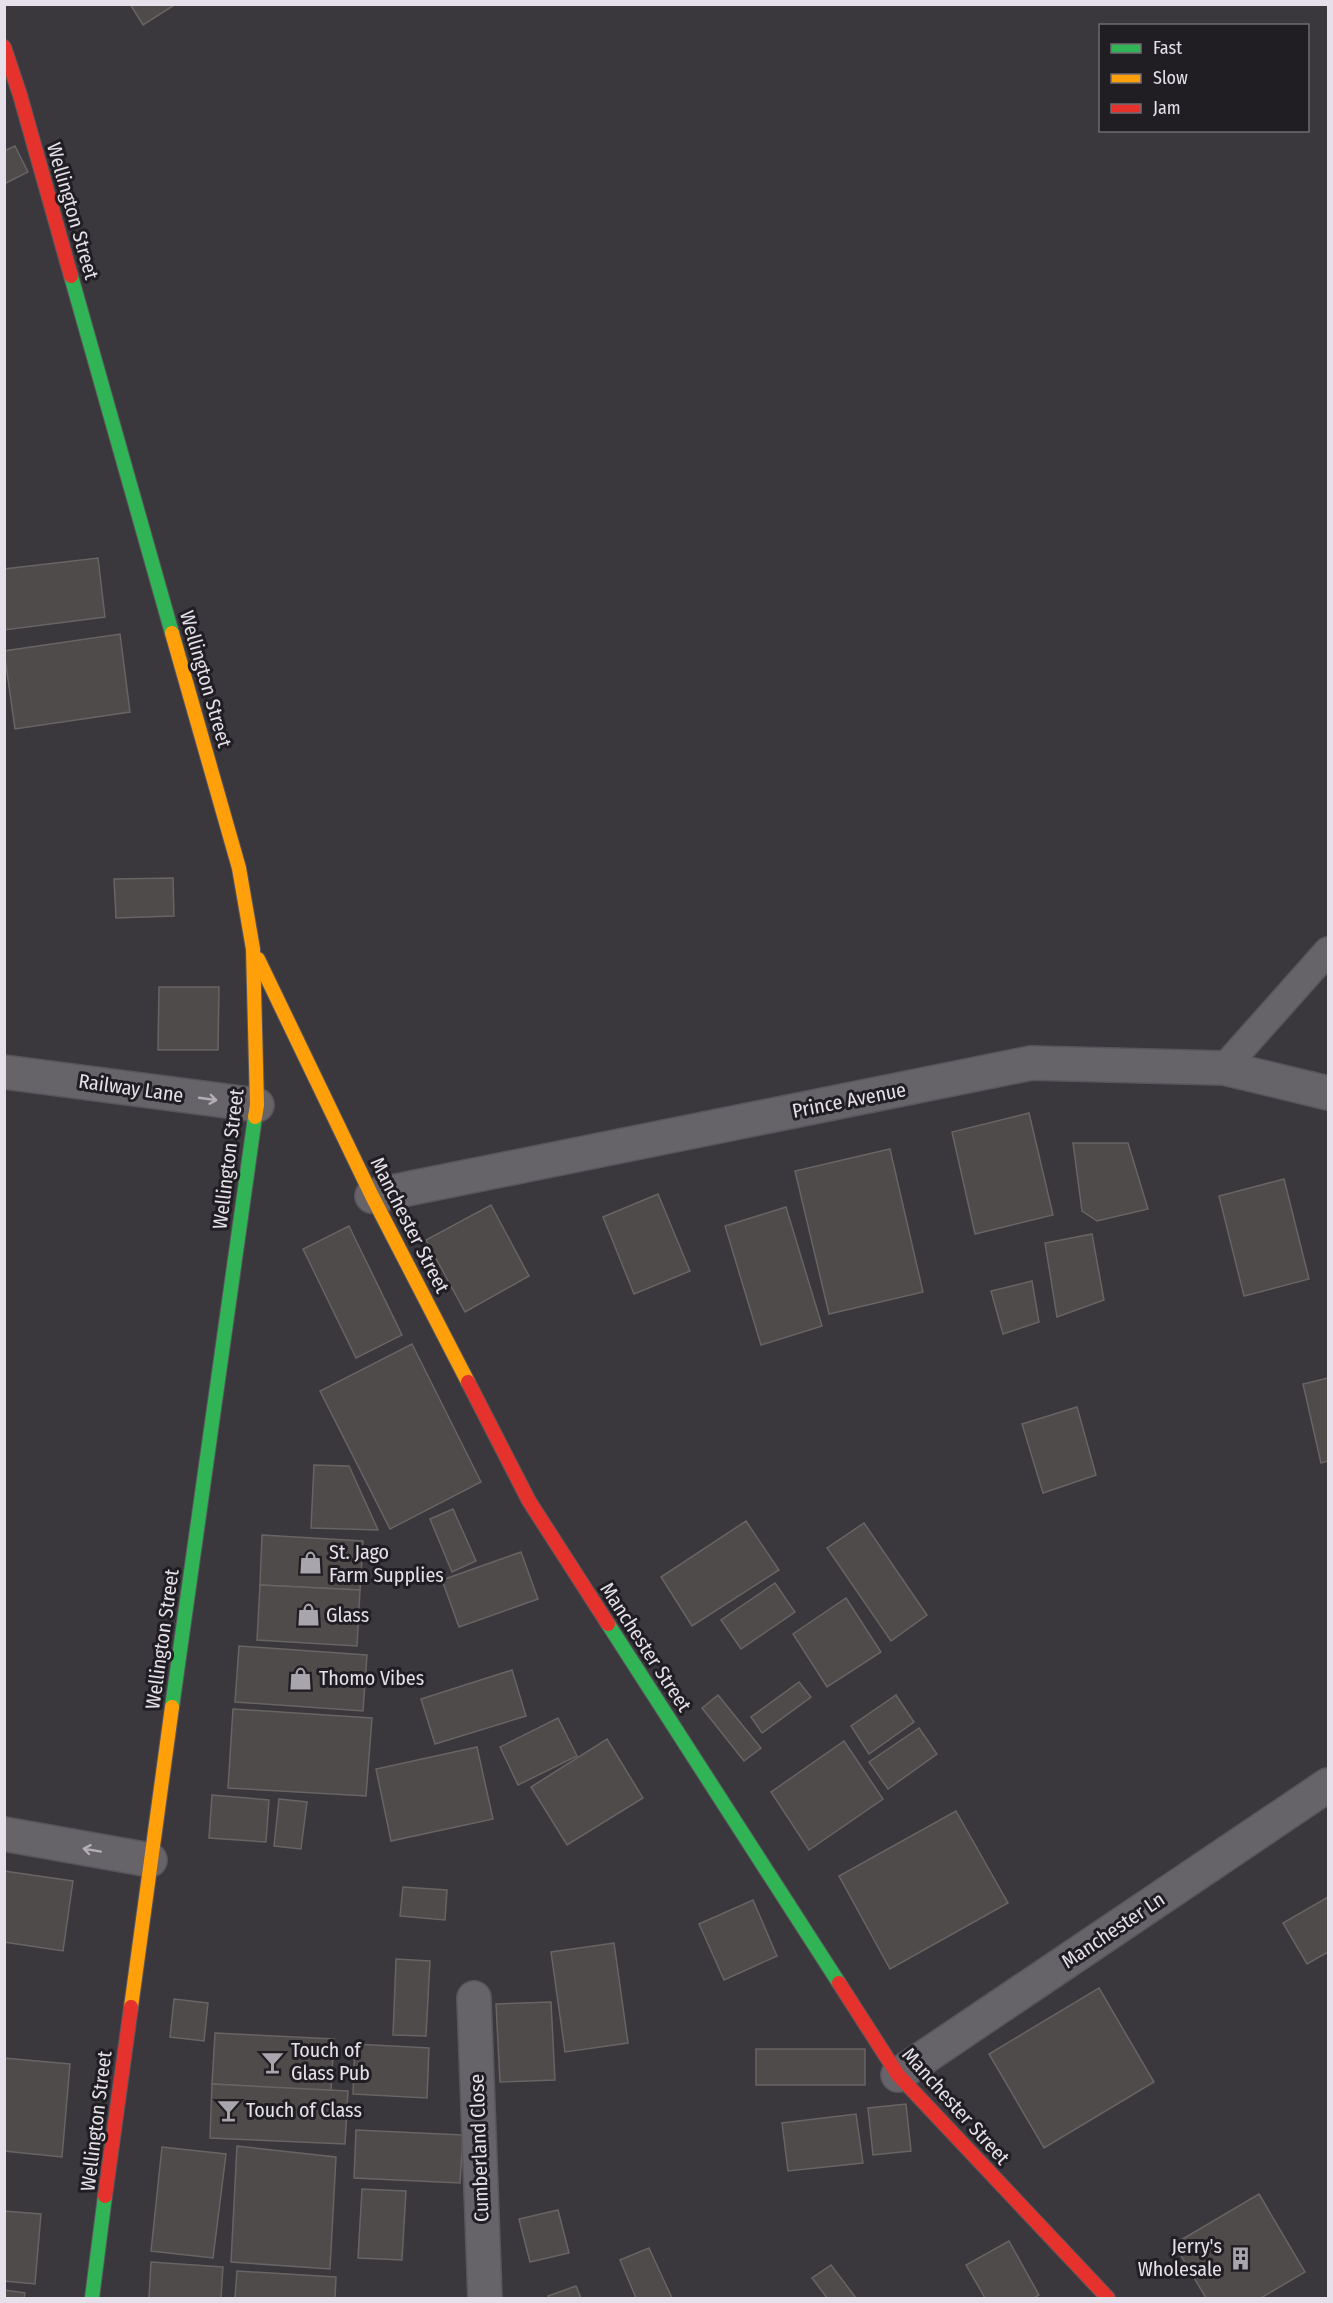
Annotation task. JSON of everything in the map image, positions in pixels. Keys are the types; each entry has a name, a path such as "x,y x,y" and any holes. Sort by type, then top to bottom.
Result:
{"main road":[{"name":"Wellington Street","path":"6,59 239,868 253,949 257,1105 150,1860 92,2298"},
{"name":"Manchester Street","path":"253,949 372,1196 529,1501 898,2075 1108,2298"}],"street":[{"name":"Prince Avenue","path":"372,1196 1031,1063 1224,1068 1329,1093"},
{"name":"Railway Lane","path":"4,1072 257,1105"},
{"name":"Manchester Ln","path":"898,2075 1329,1785"},
{"path":"4,1834 150,1860"},
{"name":"Cumberland Close","path":"474,1998 485,2298"}],"lane":[{"path":"1224,1068 1329,951"}],"building":[{"path":"130,4 176,4 143,25"},
{"path":"15,146 28,172 4,184 4,151"},
{"path":"98,558 105,617 4,630 4,569"},
{"path":"120,634 130,712 15,729 4,651"},
{"path":"173,878 174,916 116,918 114,879"},
{"path":"159,987 219,987 218,1050 158,1050"},
{"path":"1029,1113 1053,1215 975,1234 952,1132"},
{"path":"1073,1143 1128,1143 1148,1209 1097,1221 1082,1211"},
{"path":"890,1149 923,1292 829,1314 795,1171"},
{"path":"1284,1179 1309,1279 1244,1296 1219,1196"},
{"path":"658,1194 690,1271 634,1294 603,1217"},
{"path":"491,1205 529,1276 465,1312 426,1240"},
{"path":"786,1207 822,1326 761,1345 725,1226"},
{"path":"349,1226 402,1335 356,1358 303,1249"},
{"path":"1092,1234 1104,1300 1057,1317 1045,1243"},
{"path":"1032,1281 1039,1322 1003,1334 991,1291"},
{"path":"412,1344 481,1482 390,1529 320,1391"},
{"path":"1328,1378 1328,1461 1321,1463 1303,1384"},
{"path":"1077,1407 1096,1475 1043,1493 1022,1424"},
{"path":"314,1465 349,1466 378,1530 311,1528"},
{"path":"453,1509 476,1561 452,1572 430,1519"},
{"path":"746,1521 779,1570 692,1626 661,1577"},
{"path":"864,1523 927,1615 891,1641 827,1548"},
{"name":"St. Jago Farm Supplies","path":"262,1535 363,1541 360,1590 260,1585"},
{"path":"521,1552 538,1599 459,1627 442,1580"},
{"path":"775,1583 795,1612 741,1649 721,1620"},
{"name":"Glass","path":"260,1585 360,1590 357,1646 257,1640"},
{"path":"846,1598 881,1652 827,1687 793,1634"},
{"name":"Thomo Vibes","path":"239,1646 367,1655 363,1711 235,1702"},
{"path":"512,1670 526,1716 435,1744 421,1699"},
{"path":"799,1682 811,1697 762,1733 751,1717"},
{"path":"718,1695 761,1748 744,1761 702,1708"},
{"path":"896,1695 914,1722 869,1754 851,1726"},
{"path":"233,1709 372,1718 366,1796 228,1788"},
{"path":"558,1718 577,1756 518,1785 500,1747"},
{"path":"919,1728 937,1754 888,1789 869,1762"},
{"path":"607,1739 643,1798 567,1845 531,1787"},
{"path":"844,1741 883,1799 809,1850 771,1792"},
{"path":"477,1747 493,1819 391,1841 376,1769"},
{"path":"212,1795 269,1800 266,1842 209,1838"},
{"path":"279,1799 307,1802 301,1849 274,1846"},
{"path":"956,1811 1008,1903 890,1969 839,1876"},
{"path":"4,1871 73,1881 63,1951 4,1942"},
{"path":"403,1887 447,1890 445,1920 400,1916"},
{"path":"1328,1897 1328,1952 1307,1964 1283,1923"},
{"path":"753,1900 777,1956 724,1980 699,1924"},
{"path":"614,1943 628,2043 565,2052 551,1952"},
{"path":"396,1959 430,1961 426,2036 393,2035"},
{"path":"1099,1988 1154,2082 1044,2148 989,2054"},
{"path":"174,1999 208,2003 204,2041 170,2037"},
{"path":"551,2002 555,2080 500,2082 496,2004"},
{"name":"Touch of Glass Pub","path":"215,2033 334,2039 331,2091 212,2084"},
{"path":"355,2044 429,2048 427,2098 353,2094"},
{"path":"756,2049 865,2049 865,2085 756,2085"},
{"path":"4,2058 70,2064 62,2157 4,2151"},
{"path":"212,2084 348,2091 345,2144 210,2138"},
{"path":"906,2104 911,2151 873,2155 868,2108"},
{"path":"856,2114 863,2163 788,2171 782,2123"},
{"path":"356,2130 463,2135 460,2183 354,2178"},
{"path":"237,2146 336,2157 330,2269 231,2262"},
{"path":"162,2147 226,2154 213,2258 151,2251"},
{"path":"362,2189 406,2191 402,2260 358,2258"},
{"name":"Jerry's Wholesale","path":"1259,2194 1305,2272 1261,2298 1206,2298 1174,2244"},
{"path":"558,2210 569,2253 530,2262 519,2219"},
{"path":"4,2211 41,2214 35,2284 4,2281"},
{"path":"1009,2241 1039,2295 1034,2298 985,2298 966,2265"},
{"path":"649,2248 672,2298 636,2298 620,2260"},
{"path":"151,2262 223,2267 221,2298 149,2298"},
{"path":"831,2265 856,2298 827,2298 812,2278"},
{"path":"237,2271 336,2277 335,2298 235,2298"},
{"path":"576,2286 581,2298 549,2298 548,2296"},
{"path":"4,2290 25,2293 24,2298 4,2298"}],"traffic: fast":[{"path":"71,276 172,633"},
{"path":"172,1707 255,1117"},
{"path":"608,1624 839,1983"},
{"path":"92,2298 105,2196"}],"traffic: slow":[{"path":"172,633 239,868 253,949 257,1105 255,1117"},
{"path":"258,959 372,1196 468,1382"},
{"path":"131,2007 172,1707"}],"traffic: jam":[{"path":"4,47 20,95 71,276"},
{"path":"468,1382 529,1501 608,1624"},
{"path":"839,1983 898,2075 1108,2298"},
{"path":"105,2196 131,2007"}],"place":[{"name":"St. Jago Farm Supplies","path":"311,1563"},
{"name":"Glass","path":"308,1615"},
{"name":"Thomo Vibes","path":"301,1678"},
{"name":"Touch of Glass Pub","path":"273,2062"},
{"name":"Touch of Class","path":"228,2110"},
{"name":"Jerry's Wholesale","path":"1240,2258"}]}
